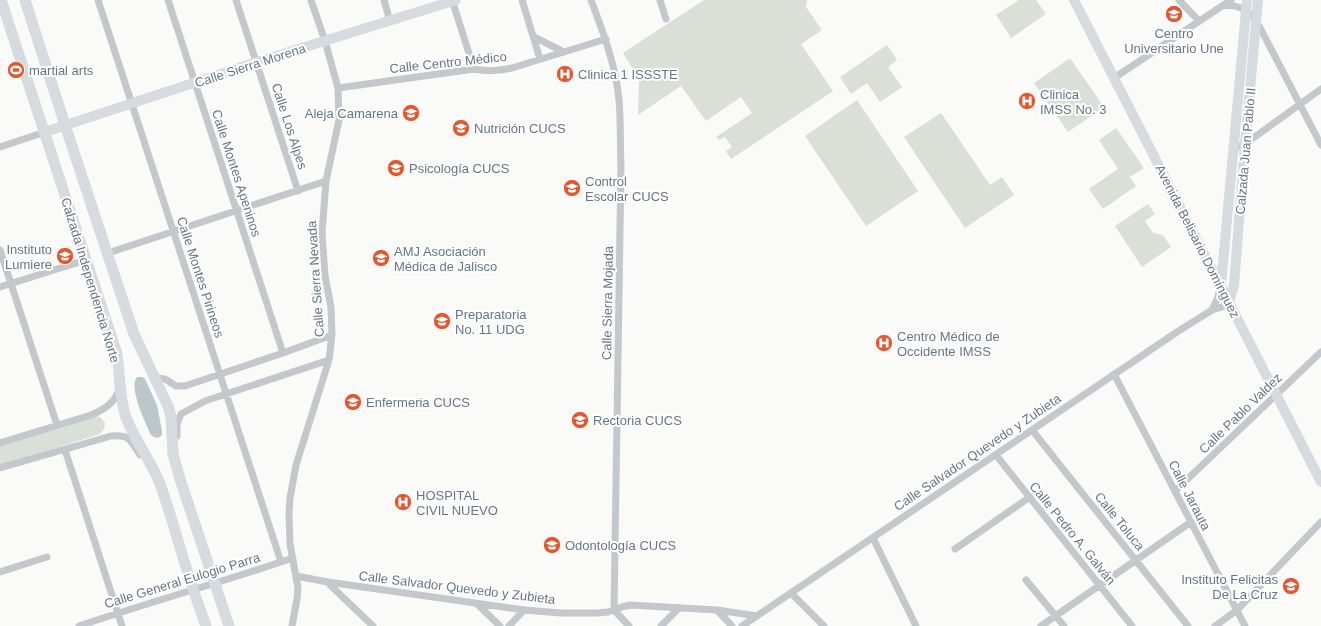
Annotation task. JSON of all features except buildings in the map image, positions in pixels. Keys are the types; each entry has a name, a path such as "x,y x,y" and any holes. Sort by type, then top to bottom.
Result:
{"main road":[{"name":"Calzada Independencia Norte","path":"25,0 134,334 168,406 171,416 174,454 180,479 229,626"},
{"name":"Calle Sierra Morena","path":"45,132 257,62 453,0"},
{"name":"Avenida Belisario Domínguez","path":"1074,0 1321,482"},
{"name":"Calzada Juan Pablo II","path":"1229,302 1234,285 1258,0"},
{"name":"Calzada Independencia Norte","path":"1,3 45,132 117,354 121,396 125,415 133,435 151,463 161,485 193,591 206,626"},
{"name":"Calzada Juan Pablo II","path":"1220,285 1247,5"}],"street":[{"name":"Calle Montes Pirineos","path":"98,0 281,562"},
{"name":"Calle Montes Apeninos","path":"168,0 283,353"},
{"name":"Calle Los Alpes","path":"236,0 298,191"},
{"name":"Calle Sierra Nevada","path":"292,626 297,599 296,576 290,544 289,513 293,480 302,444 330,360 332,335 331,307 325,276 322,233 326,181 339,120 338,88 325,41 311,0"},
{"path":"384,0 390,21"},
{"path":"453,0 474,69"},
{"path":"522,0 540,59"},
{"name":"Calle Sierra Mojada","path":"591,0 606,39 619,99 621,167 614,610"},
{"path":"660,0 666,19"},
{"path":"1179,0 1199,21"},
{"path":"1114,78 1231,0"},
{"path":"1222,6 1247,5 1301,104 1321,145"},
{"path":"534,37 564,52"},
{"name":"Calle Centro Médico","path":"338,88 474,69 486,72 497,71 512,68 606,39"},
{"path":"1233,149 1245,144 1321,89"},
{"path":"0,147 45,132"},
{"path":"108,253 326,181"},
{"path":"0,250 57,426"},
{"path":"0,287 86,260"},
{"path":"1212,310 1218,297 1220,285"},
{"name":"Calle Salvador Quevedo y Zubieta","path":"742,626 1114,374 1212,310 1229,302"},
{"path":"156,378 165,379 176,386 184,386 332,335"},
{"name":"Calle Pablo Valdez","path":"1175,491 1321,352"},
{"path":"174,454 177,445 177,424 181,414 205,401 330,360"},
{"name":"Calle Jarauta","path":"1114,374 1245,626"},
{"path":"0,443 57,426 103,410 118,393 120,382"},
{"name":"Calle Toluca","path":"1032,430 1188,626"},
{"path":"0,468 111,436 122,435 129,439 140,456 151,463"},
{"path":"65,450 122,626"},
{"name":"Calle Pedro A. Galván","path":"996,455 1132,626"},
{"path":"955,548 1030,497"},
{"path":"1041,626 1191,522"},
{"path":"1215,626 1237,610 1321,522"},
{"path":"873,538 916,626"},
{"path":"0,572 47,557"},
{"name":"Calle General Eulogio Parra","path":"79,626 293,558"},
{"name":"Calle Salvador Quevedo y Zubieta","path":"296,576 328,582 524,610 561,613 598,613 630,605 717,610 758,616"},
{"path":"1026,580 1064,626"},
{"path":"328,582 373,626"},
{"path":"791,593 824,626"},
{"path":"477,604 500,626"},
{"path":"661,626 679,608"},
{"path":"509,626 524,610"},
{"path":"614,610 629,626"},
{"path":"717,610 732,626"}],"shaded area":[{"path":"704,0 807,0 806,7 822,30 801,44 833,91 731,159 726,151 732,147 725,137 719,140 716,137 752,113 741,97 706,121 681,86 638,115 639,79 623,53"},
{"path":"1019,0 1036,0 1046,14 1010,39 1010,36 996,15"},
{"path":"887,45 897,60 888,67 902,87 880,102 867,83 851,94 840,77"},
{"path":"1070,58 1104,107 1068,132 1034,83"},
{"path":"857,100 918,191 866,226 805,136"},
{"path":"941,113 990,185 1002,177 1014,195 965,228 904,137"},
{"path":"1116,128 1144,168 1130,177 1136,186 1103,209 1089,189 1118,169 1099,140"},
{"path":"1148,204 1155,214 1145,221 1153,233 1163,235 1171,247 1142,267 1115,226"},
{"path":"137,377 142,377 145,379 157,405 162,431 162,435 158,438 151,435 139,406 135,389"},
{"path":"94,416 100,417 105,423 104,429 100,434 0,466 0,446"}],"place":[{"name":"Centro Universitario Une","path":"1174,14"},
{"name":"martial arts","path":"16,70"},
{"name":"Clinica 1 ISSSTE","path":"565,74"},
{"name":"Clinica IMSS No. 3","path":"1027,101"},
{"name":"Aleja Camarena","path":"411,113"},
{"name":"Nutrición CUCS","path":"461,128"},
{"name":"Psicología CUCS","path":"396,168"},
{"name":"Control Escolar CUCS","path":"572,188"},
{"name":"Instituto Lumiere","path":"65,256"},
{"name":"AMJ Asociación Médica de Jalisco","path":"381,258"},
{"name":"Preparatoria No. 11 UDG","path":"442,321"},
{"name":"Centro Médico de Occidente IMSS","path":"884,343"},
{"name":"Enfermeria CUCS","path":"353,402"},
{"name":"Rectoria CUCS","path":"580,420"},
{"name":"HOSPITAL CIVIL NUEVO","path":"403,502"},
{"name":"Odontología CUCS","path":"552,545"},
{"name":"Instituto Felicitas De La Cruz","path":"1291,586"}]}
